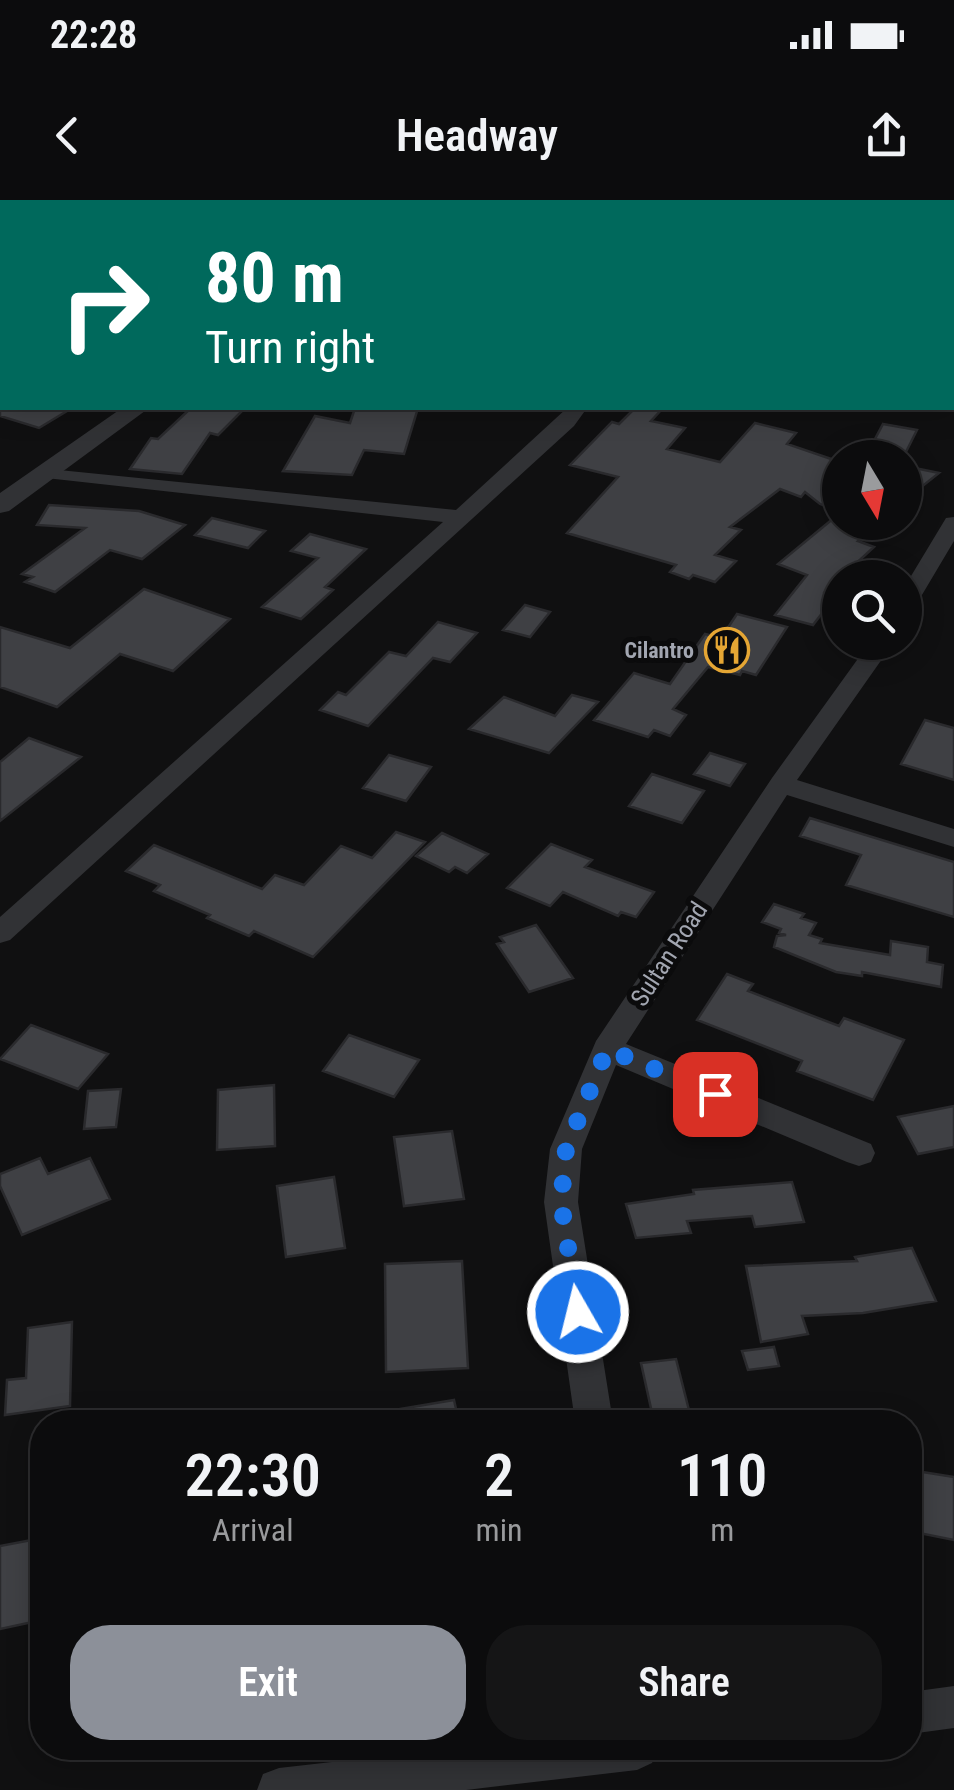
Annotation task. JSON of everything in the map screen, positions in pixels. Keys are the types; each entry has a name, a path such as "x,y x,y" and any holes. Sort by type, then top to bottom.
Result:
{"street":[{"path":"0,505 134,410"},
{"path":"0,933 567,422 576,410"},
{"path":"46,472 460,517"},
{"path":"922,576 954,523"},
{"name":"Sultan Road","path":"592,1410 561,1202 566,1149 607,1049 781,784 869,660"},
{"path":"781,784 954,838"},
{"path":"607,1049 859,1154"},
{"path":"922,1711 954,1707"},
{"path":"279,1790 534,1760"}],"building":[{"path":"0,410 69,410 39,428 0,416"},
{"path":"189,410 243,410 218,435 210,433 182,474 130,469 151,438 158,439"},
{"path":"354,410 417,410 404,454 364,450 352,475 283,471 315,416 350,423"},
{"path":"633,410 661,410 651,421 685,428 667,449 720,462 755,423 796,433 787,444 822,456 822,505 805,492 801,497 780,489 730,527 741,530 715,555 736,561 715,582 693,575 689,579 670,572 676,565 567,533 618,477 570,465 612,422 619,424"},
{"path":"883,424 917,430 912,440 874,440"},
{"path":"922,470 939,473 922,486"},
{"path":"49,505 139,511 185,525 142,559 110,550 55,592 25,582 33,577 22,574 85,528 37,525"},
{"path":"212,518 265,531 248,548 195,535"},
{"path":"822,528 822,540 859,540 874,547 860,560 822,560 822,613 813,625 775,615 807,575 778,564"},
{"path":"310,534 366,549 325,587 333,590 301,619 262,607 318,558 291,551"},
{"path":"144,589 230,619 173,671 120,654 57,707 0,687 0,627 70,648"},
{"path":"525,605 550,612 530,637 503,630"},
{"path":"737,614 787,627 756,675 708,667 673,709 686,715 670,736 654,730 648,737 594,720 634,673 670,684 705,634 721,638"},
{"path":"438,622 477,633 450,662 433,658 368,726 320,710 338,692 346,695 389,652 406,656"},
{"path":"572,695 598,702 549,753 469,729 504,697 555,716"},
{"path":"925,720 954,728 954,780 901,764"},
{"path":"29,738 81,757 0,821 0,762"},
{"path":"710,753 745,764 730,786 694,774"},
{"path":"389,755 431,767 406,801 363,788"},
{"path":"652,774 704,791 682,823 629,806"},
{"path":"810,818 954,862 954,917 846,885 861,855 800,836"},
{"path":"396,832 425,842 313,957 254,931 249,936 207,918 210,915 154,891 160,885 126,871 154,845 262,889 275,875 304,885 341,846 372,858"},
{"path":"442,833 488,854 467,873 455,867 449,872 416,856"},
{"path":"551,844 592,860 585,867 654,892 636,917 621,912 618,916 563,892 550,906 507,888"},
{"path":"774,904 804,914 801,918 816,923 809,935 822,939 820,943 890,955 891,941 928,947 927,962 943,965 941,987 862,972 862,976 836,972 774,947 777,936 786,935 762,922"},
{"path":"536,925 573,978 529,992 497,944 504,942 500,937"},
{"path":"727,974 753,984 748,991 839,1026 844,1018 904,1040 873,1100 797,1071 802,1061 697,1020"},
{"path":"31,1025 108,1054 78,1089 0,1059"},
{"path":"349,1035 419,1060 394,1097 323,1071"},
{"path":"274,1085 275,1146 217,1150 218,1090"},
{"path":"121,1089 116,1127 84,1129 88,1091"},
{"path":"954,1106 954,1147 918,1154 898,1117"},
{"path":"452,1131 464,1199 404,1206 394,1137"},
{"path":"40,1158 48,1174 90,1158 110,1199 22,1235 0,1186 0,1174"},
{"path":"334,1177 345,1248 286,1257 277,1186"},
{"path":"792,1182 804,1222 755,1227 752,1216 687,1221 691,1233 636,1238 626,1204 694,1194 693,1190"},
{"path":"912,1248 936,1301 863,1313 802,1316 808,1334 761,1342 746,1266 857,1261 855,1257"},
{"path":"462,1261 468,1368 386,1372 385,1264"},
{"path":"72,1322 70,1406 5,1415 7,1380 26,1378 28,1328"},
{"path":"774,1347 779,1366 748,1370 742,1351"},
{"path":"676,1359 689,1410 651,1410 641,1363"},
{"path":"454,1400 456,1410 394,1410"},
{"path":"922,1472 954,1477 954,1540 922,1534"},
{"path":"30,1540 30,1623 0,1629 0,1546"}],"place":[{"name":"Cilantro","path":"727,650"}],"route":[{"path":"578,1312 561,1202 566,1149 607,1049 715,1094"}]}
